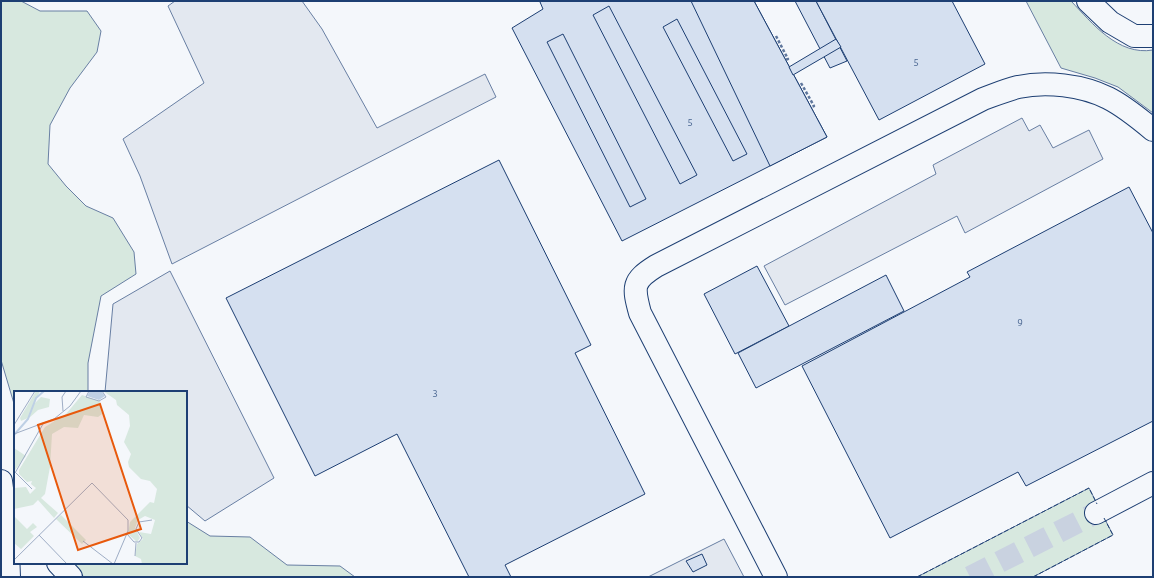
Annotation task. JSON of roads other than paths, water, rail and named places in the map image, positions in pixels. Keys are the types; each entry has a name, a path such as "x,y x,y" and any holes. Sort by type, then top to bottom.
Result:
{"street":[{"path":"1088,1 1110,22 1134,36 1153,36"},
{"path":"776,577 640,313 635,296 636,282 645,272 670,258 983,99 1018,87 1040,84 1087,90 1108,98 1153,129"},
{"path":"1,482 11,528 9,577"},
{"path":"1096,513 1153,483"},
{"path":"59,564 70,577"}],"tunnel":[{"path":"970,577 1096,513"}]}
